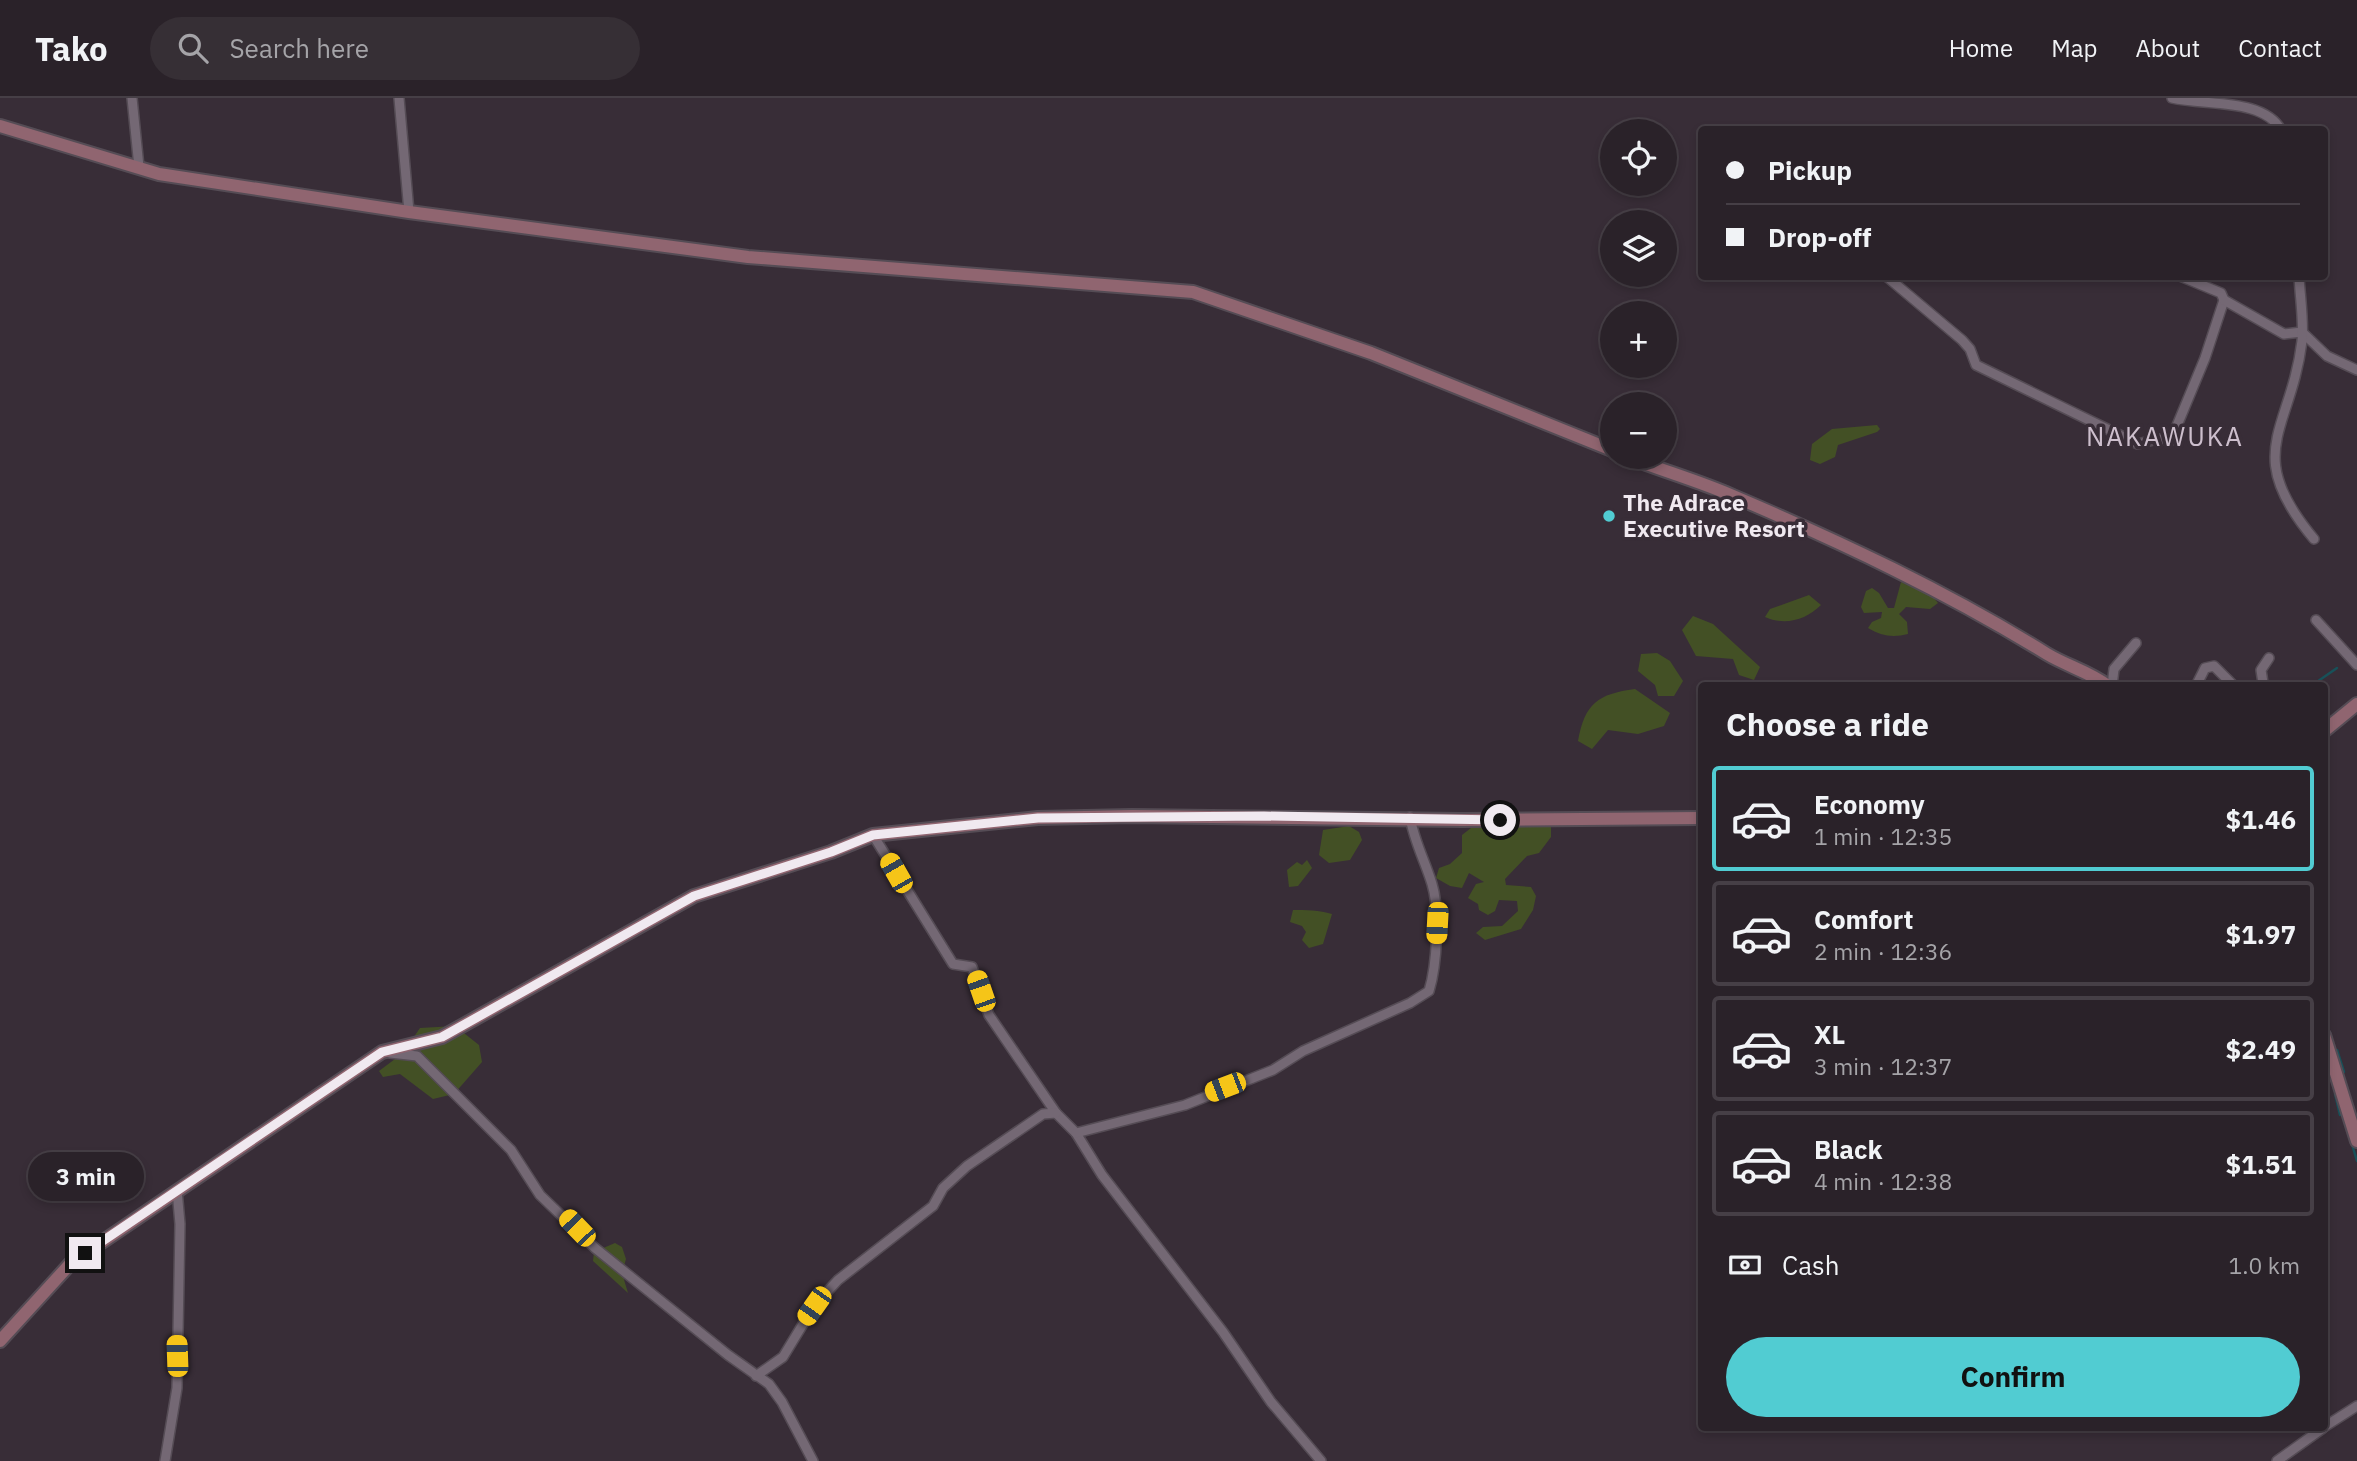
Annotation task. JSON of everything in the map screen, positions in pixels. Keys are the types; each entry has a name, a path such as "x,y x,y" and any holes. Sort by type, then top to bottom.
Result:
{"street":[{"path":"132,98 139,167"},
{"path":"399,98 409,212"},
{"path":"2172,98 2259,108 2272,115 2279,126"},
{"path":"0,125 159,174 409,212 748,257 1193,292 1371,353 1600,445"},
{"path":"1891,280 1962,340 1970,349 1976,365 2138,444 2157,439 2171,440 2224,300"},
{"path":"2189,280 2221,293 2224,300 2284,334 2302,332"},
{"path":"2299,280 2302,332 2299,356 2278,428 2274,468 2288,505 2314,539"},
{"path":"2302,332 2327,356 2357,370"},
{"path":"1661,469 1732,495 1882,562 1966,604 2063,663 2102,682"},
{"path":"2316,620 2357,664"},
{"path":"2111,682 2114,669 2136,643"},
{"path":"2263,682 2261,670 2269,658"},
{"path":"2198,682 2205,668 2214,666 2233,682"},
{"path":"2328,728 2357,704"},
{"path":"1076,1133 1185,1105 1273,1069 1303,1051 1410,1003 1429,991 1436,942 1436,900 1413,837 1410,817"},
{"path":"0,1341 71,1263 382,1052 442,1037 694,896 831,852 873,835 1038,818 1698,818"},
{"path":"873,835 953,964 972,967 989,1015 1056,1113 1076,1133 1102,1175 1223,1332 1271,1402 1321,1461"},
{"path":"2328,1048 2357,1141"},
{"path":"382,1052 417,1056 511,1150 540,1195 595,1248 769,1384 782,1402 813,1461"},
{"path":"756,1376 783,1357 807,1316 838,1280 933,1206 943,1188 967,1166 1042,1114 1056,1113"},
{"path":"165,1461 177,1388 180,1224 177,1190"},
{"path":"2328,1425 2357,1406"},
{"path":"2277,1461 2319,1431"}],"green space":[{"path":"1877,425 1880,429 1877,432 1838,445 1835,457 1820,464 1810,460 1812,444 1832,429"},
{"path":"1901,582 1933,597 1938,603 1930,609 1906,607 1899,614 1907,622 1908,634 1887,636 1868,628 1872,622 1881,618 1882,612 1864,613 1861,607 1866,591 1872,588 1879,593 1888,608 1894,608"},
{"path":"1809,595 1821,605 1802,618 1780,621 1765,617 1770,609"},
{"path":"1693,616 1713,624 1760,667 1754,680 1739,675 1733,659 1696,656 1682,630"},
{"path":"1657,653 1670,661 1683,681 1674,696 1658,696 1655,685 1638,671 1641,654"},
{"path":"1635,689 1670,713 1664,726 1638,734 1608,730 1592,749 1578,741 1589,709 1595,703 1611,694"},
{"path":"1537,825 1551,827 1551,837 1539,853 1527,856 1505,879 1506,885 1531,887 1536,896 1533,910 1521,929 1485,940 1476,933 1483,927 1502,926 1518,911 1517,901 1499,900 1495,911 1488,915 1468,898 1476,884 1484,882 1469,873 1462,888 1450,886 1436,878 1439,868 1450,864 1462,853 1462,835 1471,828"},
{"path":"1349,826 1359,832 1362,840 1350,860 1329,863 1319,855 1323,830"},
{"path":"1307,860 1312,868 1298,886 1289,887 1287,870 1297,862 1302,865"},
{"path":"1293,910 1332,914 1323,944 1309,948 1302,940 1306,932 1302,926 1290,922"},
{"path":"455,1026 479,1045 482,1062 454,1094 433,1099 400,1074 383,1077 379,1071 403,1053 420,1028"},
{"path":"615,1243 622,1247 626,1259 622,1273 628,1293 593,1261 594,1252"}],"waterway":[{"path":"2317,682 2337,668"},
{"path":"2337,1050 2344,1072"},
{"path":"2335,1094 2340,1115"},
{"path":"2351,1141 2357,1161"}],"place":[{"name":"The Adrace Executive Resort","path":"1609,516"}],"district":[{"name":"NAKAWUKA","path":"2165,437"}],"route":[{"path":"85,1253 382,1052 442,1037 694,896 736,880 831,852 873,835 1038,818 1264,816 1500,820"}]}
